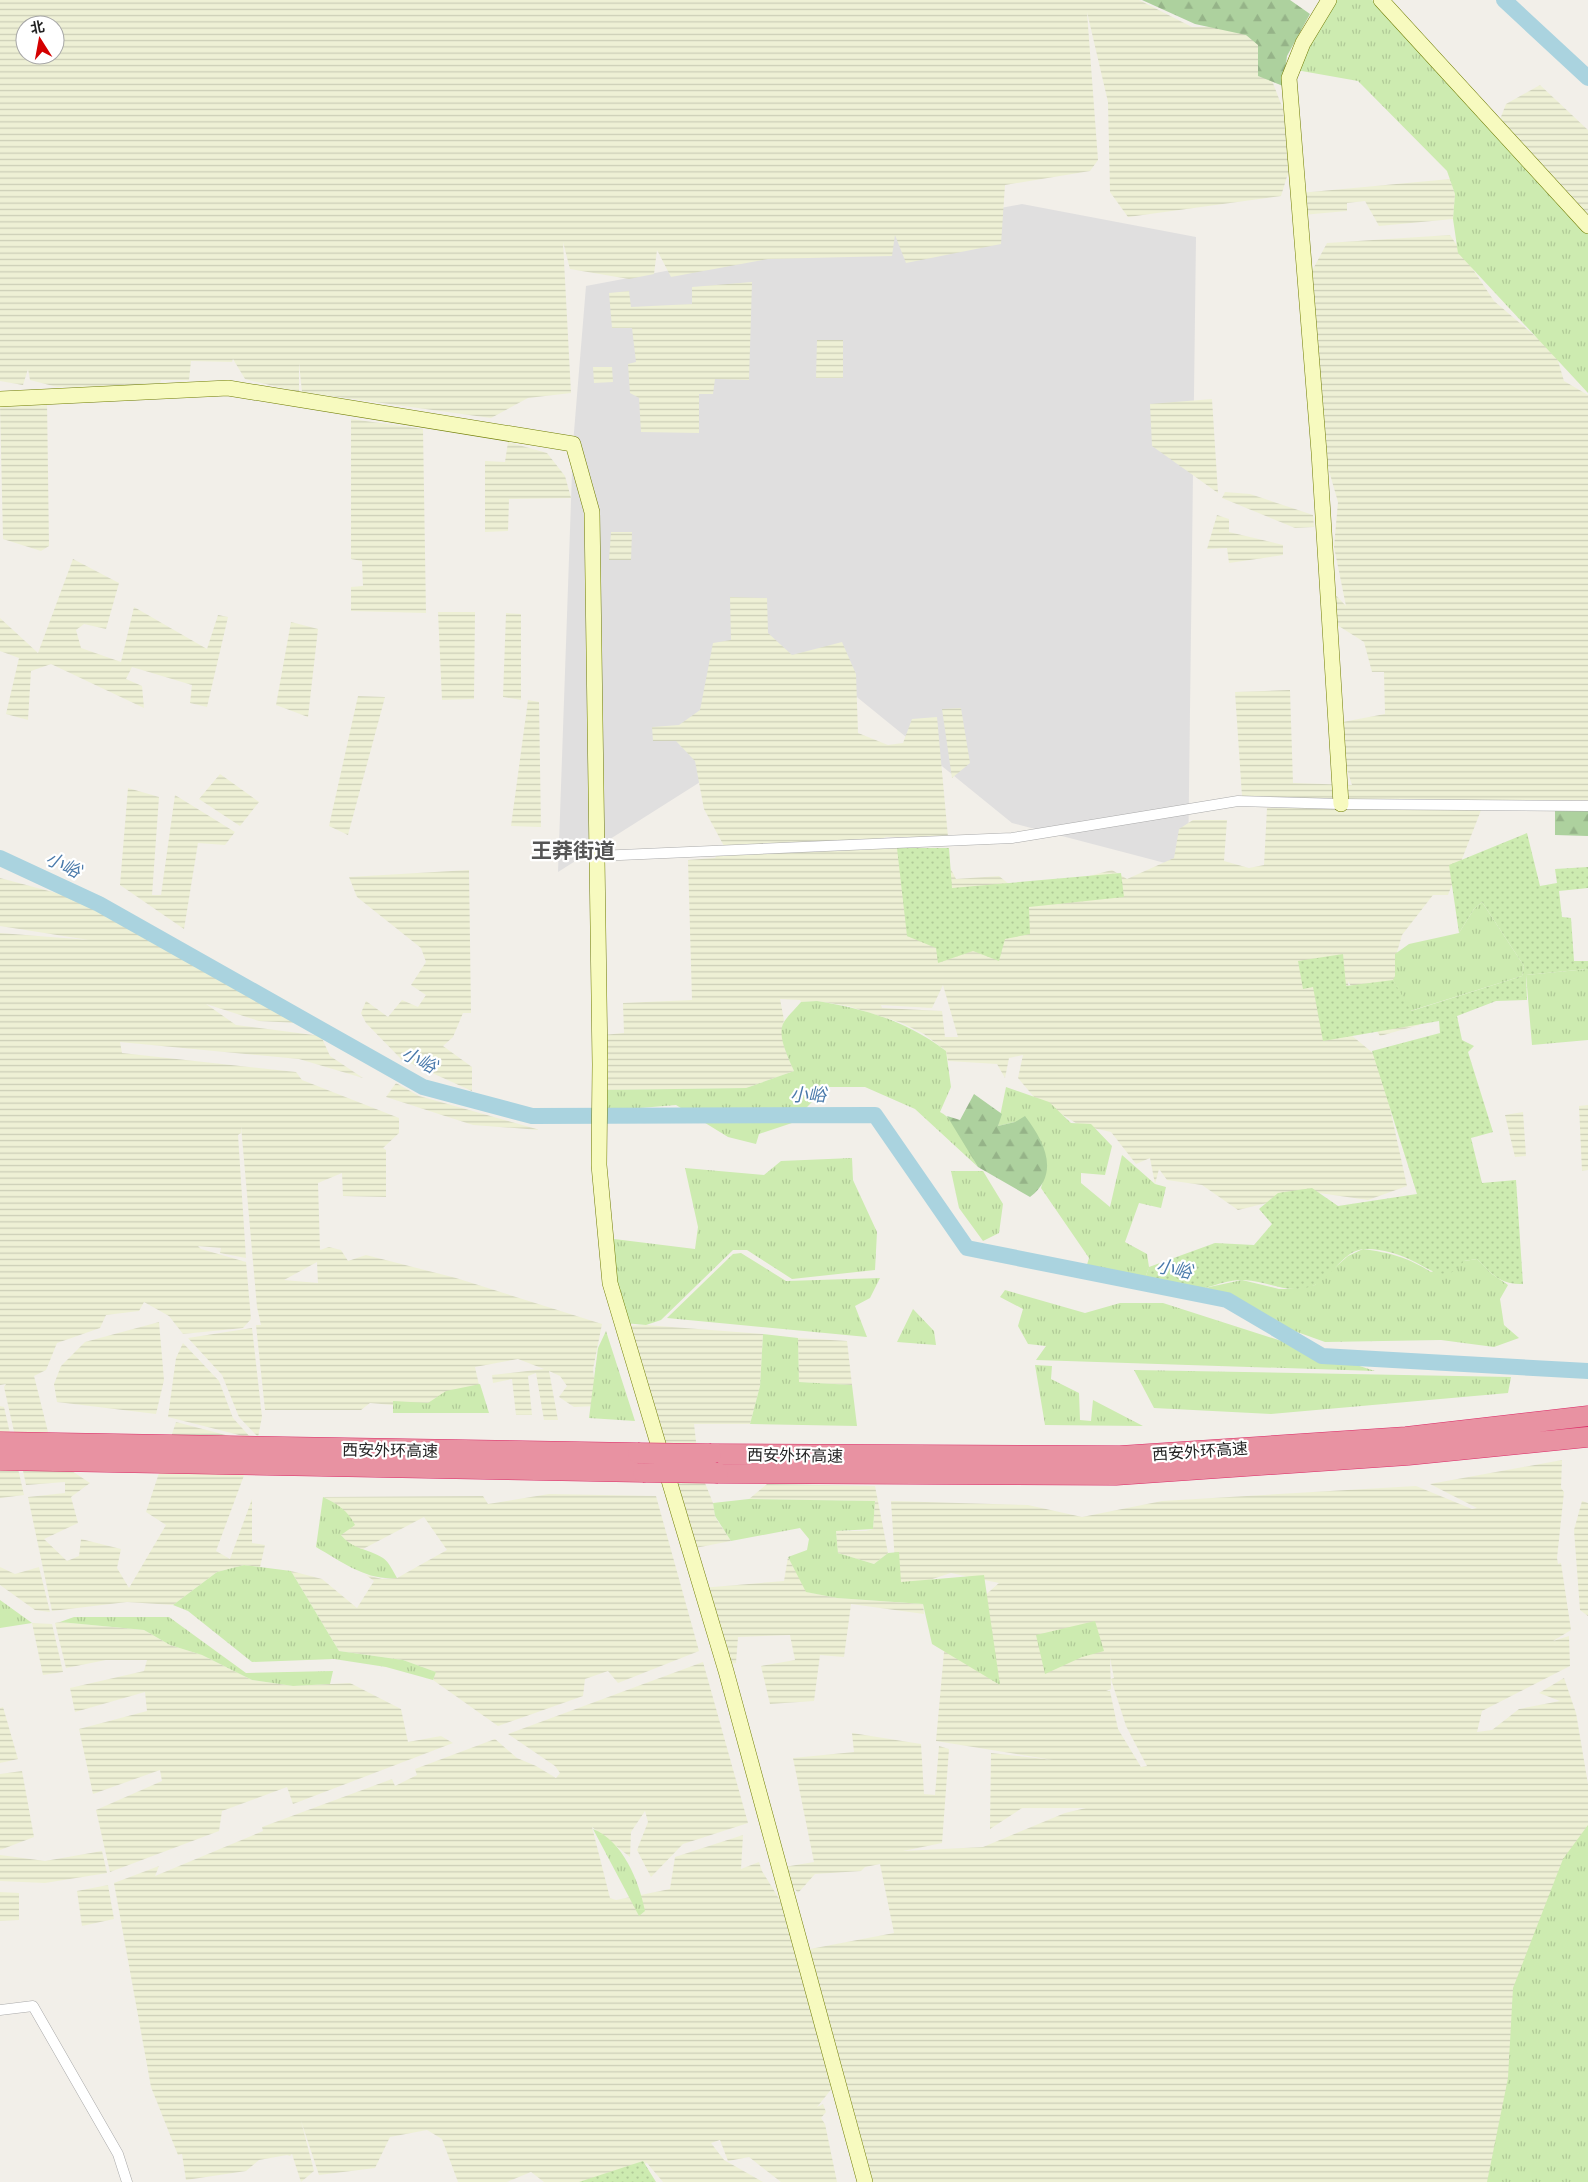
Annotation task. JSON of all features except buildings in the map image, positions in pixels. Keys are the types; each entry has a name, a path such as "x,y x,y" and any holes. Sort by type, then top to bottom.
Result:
{"highway":[{"name":"西安外环高速","path":"0,1460 641,1462 711,1454 1120,1456 1406,1437 1588,1416"},
{"name":"西安外环高速","path":"0,1442 641,1462 718,1473 1116,1475 1552,1442 1588,1437"}],"street":[{"path":"1329,0 1304,43 1289,78 1319,452 1341,804"},
{"path":"1381,0 1588,226"},
{"path":"0,399 228,388 573,444 592,512 600,1064 599,1165 610,1283 726,1671 865,2182"},
{"path":"597,856 1012,838 1238,801 1341,804 1588,806"},
{"path":"0,2010 34,2006 118,2154 127,2182"}],"shaded area":[{"path":"1022,204 1196,237 1188,869 1012,823 847,689 558,872 573,444 586,286"}],"green space":[{"path":"0,0 1139,0 1192,27 1238,27 1257,42 1283,109 1289,170 1281,196 1128,217 1110,192 1108,102 1087,12 1098,160 1090,171 1005,185 1001,244 906,263 895,235 892,256 768,259 671,277 657,250 654,274 629,279 570,269 563,242 571,393 528,398 491,418 302,392 299,363 299,392 245,379 233,359 232,362 191,361 189,380 161,380 160,383 143,386 57,387 30,380 28,369 23,385 0,381"},
{"path":"1142,0 1290,0 1310,14 1287,56 1283,86 1258,76 1258,45 1246,35 1195,24"},
{"path":"1333,0 1372,0 1588,233 1588,393 1458,253 1453,219 1455,194 1447,171 1358,81 1296,70"},
{"path":"1540,85 1588,130 1588,217 1499,122 1506,104"},
{"path":"1450,179 1455,194 1453,219 1379,226 1365,201 1347,203 1347,211 1302,215 1300,193"},
{"path":"1450,235 1494,301 1556,354 1564,381 1588,395 1588,800 1485,800 1448,895 1433,895 1402,935 1397,952 1419,1025 1380,1036 1348,981 1351,1035 1379,1058 1407,1186 1368,1200 1312,1192 1238,1210 1202,1185 1167,1180 1159,1169 1155,1184 1150,1158 1136,1164 1111,1132 1079,1125 1034,1097 1018,1078 1023,1055 1009,1058 1005,1078 997,1064 948,1061 946,1051 924,1034 902,1023 848,1006 817,1001 801,1002 800,1000 780,999 784,1020 782,1028 785,1050 794,1071 746,1088 604,1090 603,1035 624,1033 623,1003 692,1000 688,860 715,858 724,846 704,809 695,761 676,741 653,741 652,727 679,725 700,710 713,643 731,640 730,597 767,598 768,633 792,655 842,642 856,674 858,733 888,745 903,743 912,719 937,717 948,837 884,837 912,853 944,856 956,879 999,876 1021,894 1112,870 1127,879 1174,858 1179,829 1193,820 1227,820 1224,861 1249,868 1264,865 1267,808 1280,808 1283,797 1242,796 1235,692 1290,690 1293,783 1352,785 1332,724 1385,714 1384,672 1372,672 1364,642 1334,623 1331,590 1346,606 1334,547 1338,502 1327,464 1321,464 1312,271 1327,243","holes":["943,985 958,1037 945,1037 942,1011 882,1008 881,1005 932,1008"]},
{"path":"752,282 749,380 715,379 713,394 699,394 699,433 641,432 639,398 630,393 628,364 636,362 632,328 612,328 609,293 629,291 631,307 692,304 692,287"},
{"path":"817,340 843,340 843,378 816,378"},
{"path":"593,367 612,367 613,382 594,383"},
{"path":"1212,399 1218,493 1152,446 1150,404"},
{"path":"47,401 49,546 41,551 3,539 0,404"},
{"path":"351,419 423,429 426,613 351,611 351,587 363,586 362,561 351,559"},
{"path":"508,442 547,453 565,476 571,498 509,499 508,531 485,532 485,461 505,462"},
{"path":"1225,492 1250,494 1313,515 1314,527 1295,528 1222,498"},
{"path":"1217,515 1229,519 1229,532 1283,545 1283,555 1229,563 1227,548 1207,549"},
{"path":"611,532 632,532 631,560 609,560"},
{"path":"73,559 119,583 106,629 84,624 76,630 81,648 121,662 134,607 207,649 218,615 228,617 207,707 190,703 192,685 132,667 126,679 142,686 144,708 51,664 31,671 28,720 6,714 19,658 0,651 0,618 38,653"},
{"path":"438,612 475,612 474,699 442,700"},
{"path":"506,613 521,614 521,700 503,697"},
{"path":"291,622 318,629 308,717 276,705"},
{"path":"358,696 385,697 348,835 329,826"},
{"path":"528,700 539,702 541,827 511,826"},
{"path":"961,708 970,763 952,778 942,709"},
{"path":"220,774 259,802 240,826 199,799"},
{"path":"128,788 159,797 152,895 161,895 175,795 235,832 225,845 198,843 184,929 120,885"},
{"path":"1555,811 1588,811 1588,836 1555,835"},
{"path":"1527,833 1540,886 1557,883 1555,869 1588,867 1588,888 1559,891 1562,917 1571,918 1574,961 1588,961 1588,969 1526,975 1527,1000 1496,1001 1457,1016 1462,1040 1474,1046 1468,1052 1493,1132 1471,1138 1482,1183 1516,1180 1523,1284 1508,1283 1497,1278 1477,1259 1464,1261 1453,1272 1441,1274 1397,1254 1363,1249 1343,1259 1321,1281 1306,1288 1288,1289 1253,1281 1236,1280 1199,1290 1179,1292 1143,1284 1149,1267 1215,1243 1254,1245 1272,1224 1259,1209 1278,1193 1312,1188 1338,1206 1417,1194 1372,1051 1440,1033 1439,1021 1323,1041 1313,987 1303,989 1298,961 1343,954 1346,986 1393,980 1411,1011 1522,976 1524,966 1482,902 1474,909 1459,933 1449,865"},
{"path":"897,848 949,848 952,888 1121,873 1124,897 1029,907 1030,934 1005,939 999,961 973,951 938,963 936,948 907,936"},
{"path":"469,870 471,1013 463,1013 453,1037 443,1046 472,1067 472,1091 401,1059 366,1023 361,1013 366,1001 388,1017 402,1000 418,1007 426,995 411,985 426,962 421,948 357,897 349,877"},
{"path":"0,878 75,898 304,1017 298,1023 259,1021 206,1004 236,1025 321,1036 330,1056 363,1078 299,1059 120,1042 122,1053 296,1072 302,1080 399,1118 399,1133 383,1148 386,1150 386,1197 343,1196 342,1173 318,1183 320,1250 329,1247 341,1250 348,1261 366,1255 456,1278 602,1324 593,1369 597,1406 574,1407 559,1397 567,1386 560,1376 549,1371 558,1420 544,1420 536,1373 528,1376 532,1415 516,1415 512,1379 493,1383 492,1375 544,1369 518,1359 475,1367 483,1403 437,1409 370,1403 361,1410 265,1410 256,1325 261,1325 257,1307 241,1126 241,1133 238,1135 246,1258 220,1253 221,1248 198,1246 201,1249 246,1262 251,1319 243,1328 183,1334 169,1316 144,1302 139,1311 106,1315 100,1328 57,1343 46,1370 34,1376 48,1432 15,1436 4,1387 6,1384 0,1385 0,933 89,940 0,926","holes":["317,1262 318,1283 284,1280"]},
{"path":"1482,902 1524,966 1522,976 1410,1011 1393,980 1395,976 1395,954 1409,944 1459,933 1474,909"},
{"path":"1588,969 1588,1040 1532,1045 1526,975"},
{"path":"817,1001 869,1012 901,1024 946,1051 951,1087 940,1112 953,1122 958,1129 978,1167 915,1109 865,1087 826,1087 792,1123 759,1134 756,1144 728,1137 676,1105 605,1111 604,1090 746,1088 794,1071 782,1040 782,1027 785,1020 801,1002"},
{"path":"396,1083 419,1096 540,1130 473,1125 386,1097"},
{"path":"1006,1087 1049,1102 1071,1123 1091,1124 1112,1146 1105,1175 1081,1173 1081,1183 1110,1207 1122,1155 1155,1184 1166,1187 1161,1208 1139,1203 1125,1242 1147,1254 1149,1267 1143,1284 1105,1278 1083,1278 1089,1258 1041,1188 1047,1166 1015,1122 998,1126"},
{"path":"974,1094 1002,1114 998,1126 1015,1122 1025,1116 1038,1136 1043,1146 1047,1167 1045,1178 1030,1197 978,1167 947,1116 960,1120"},
{"path":"1588,1105 1588,1170 1582,1171 1579,1106"},
{"path":"1523,1112 1526,1156 1515,1157 1505,1115"},
{"path":"852,1158 853,1180 877,1232 875,1270 792,1279 747,1250 733,1250 661,1320 646,1325 624,1323 606,1238 695,1249 698,1227 685,1168 764,1175 781,1161"},
{"path":"951,1171 983,1171 1003,1204 999,1233 983,1241 959,1208"},
{"path":"1363,1249 1398,1256 1431,1272 1464,1261 1477,1259 1492,1274 1508,1285 1500,1299 1504,1325 1519,1338 1494,1347 1441,1340 1325,1342 1186,1292 1242,1280 1279,1289 1296,1289 1315,1285 1348,1256"},
{"path":"741,1253 786,1281 880,1278 870,1298 855,1306 867,1337 667,1318 733,1254"},
{"path":"1005,1290 1085,1313 1120,1303 1163,1303 1375,1371 1036,1360 1046,1346 1028,1344 1018,1326 1023,1309 1000,1297"},
{"path":"913,1309 934,1331 936,1345 897,1342"},
{"path":"159,1322 164,1380 156,1414 57,1402 54,1384 61,1366 85,1342"},
{"path":"646,1325 763,1334 760,1386 750,1424 694,1424 699,1468 713,1503 715,1517 731,1541 690,1549 625,1326"},
{"path":"252,1328 262,1417 258,1437 239,1417 222,1375 188,1338"},
{"path":"606,1331 635,1421 589,1418 598,1348"},
{"path":"763,1334 798,1338 799,1382 852,1385 857,1426 750,1424 760,1386"},
{"path":"798,1338 847,1341 852,1385 799,1382"},
{"path":"183,1343 219,1381 233,1418 251,1438 168,1417 176,1358"},
{"path":"1035,1365 1052,1366 1051,1379 1079,1393 1080,1420 1091,1421 1093,1400 1143,1426 1045,1425"},
{"path":"1134,1370 1511,1377 1508,1393 1271,1414 1154,1408"},
{"path":"480,1384 489,1413 393,1413 393,1401 428,1403 446,1391"},
{"path":"0,1406 4,1407 24,1495 0,1498"},
{"path":"176,1422 256,1443 216,1551 230,1559 252,1499 252,1543 265,1545 260,1567 244,1565 217,1572 173,1605 127,1602 52,1611 28,1497 65,1493 65,1482 26,1485 22,1466 72,1471 90,1483 71,1497 78,1523 44,1539 67,1561 79,1556 81,1539 121,1549 117,1568 129,1588 166,1525 146,1512"},
{"path":"1562,1460 1561,1488 1564,1492 1557,1558 1558,1564 1561,1563 1571,1630 1553,1641 1569,1636 1570,1666 1482,1711 1477,1732 1492,1730 1519,1709 1560,1701 1539,1693 1564,1678 1576,1713 1588,1784 1588,2182 862,2182 838,2081 817,2107 823,2104 826,2112 821,2118 825,2124 837,2182 781,2182 749,2157 728,2161 720,2140 711,2143 724,2160 763,2182 663,2182 647,2163 631,2168 634,2182 544,2182 531,2172 507,2182 458,2182 442,2139 427,2130 390,2137 375,2168 319,2175 301,2121 314,2171 301,2182 292,2154 290,2156 259,2160 246,2171 186,2180 182,2154 178,2155 151,2087 114,1883 159,1866 155,1876 263,1831 262,1827 392,1779 395,1786 417,1775 415,1769 495,1739 517,1758 536,1766 556,1778 560,1773 555,1766 508,1734 703,1662 748,1823 683,1844 651,1877 637,1850 648,1822 645,1811 631,1832 630,1857 592,1827 610,1898 616,1900 670,1889 675,1857 743,1835 741,1869 759,1862 762,1871 810,1949 894,1933 880,1864 865,1867 861,1871 815,1874 798,1893 778,1868 814,1862 793,1758 854,1752 852,1733 921,1744 924,1794 935,1795 939,1746 949,1749 942,1843 903,1851 983,1847 1065,1813 1086,1808 1022,1808 990,1829 991,1753 1053,1760 936,1741 946,1630 999,1583 951,1573 895,1591 896,1578 891,1501 1028,1505 1082,1517 1162,1501 1416,1486 1472,1509 1477,1508 1430,1484","holes":["1110,1658 1114,1678 1111,1679 1126,1726 1147,1766 1141,1767 1118,1729 1110,1691 1106,1691 1111,1689"]},
{"path":"767,1484 875,1486 888,1553 874,1564 838,1553 836,1531 866,1531 873,1529 875,1501 749,1499"},
{"path":"549,1494 656,1496 699,1651 618,1683 608,1671 585,1679 583,1696 498,1726 433,1680 436,1672 403,1660 339,1651 291,1571 322,1579 357,1608 374,1581 366,1575 382,1579 397,1578 447,1550 424,1517 363,1549 350,1546 341,1535 335,1503 323,1497 483,1496 488,1504"},
{"path":"323,1497 342,1508 355,1525 341,1535 350,1544 383,1558 397,1578 375,1577 345,1564 316,1547"},
{"path":"749,1499 875,1501 873,1529 836,1531 838,1553 874,1564 888,1553 899,1552 901,1582 984,1575 1000,1685 932,1644 923,1604 837,1598 806,1592 788,1557 807,1550 809,1539 800,1528 731,1541 715,1516 713,1503"},
{"path":"1582,1501 1588,1503 1588,1616 1580,1610 1574,1530"},
{"path":"788,1557 807,1592 837,1598 923,1604 924,1614 851,1604 844,1657 820,1655 814,1701 770,1704 761,1666 795,1660 790,1635 738,1637 736,1663 724,1667 701,1588 784,1581"},
{"path":"244,1565 291,1571 339,1651 403,1660 436,1672 433,1680 386,1667 334,1659 252,1662 188,1611 173,1605 217,1572"},
{"path":"0,1567 15,1574 39,1567 50,1612 35,1610 0,1585"},
{"path":"0,1600 32,1623 0,1628"},
{"path":"74,1617 169,1617 246,1673 333,1671 330,1684 293,1686 252,1680 202,1655 170,1645 144,1630 60,1622"},
{"path":"1095,1621 1104,1651 1082,1657 1045,1674 1036,1635"},
{"path":"32,1623 52,1624 63,1672 43,1675"},
{"path":"55,1623 144,1630 170,1645 202,1655 252,1680 293,1686 350,1683 401,1709 408,1742 441,1736 453,1743 293,1804 287,1787 222,1811 219,1831 110,1872 96,1810 162,1781 160,1770 93,1794 79,1729 147,1711 145,1692 75,1712 70,1688 144,1671 147,1660 106,1660 66,1668"},
{"path":"3,1707 18,1759 0,1763 0,1708"},
{"path":"22,1771 34,1837 0,1850 0,1774"},
{"path":"1588,1825 1588,2182 1487,2182 1508,2078 1513,1988 1563,1859"},
{"path":"593,1829 613,1843 628,1863 639,1887 645,1911 639,1916"},
{"path":"102,1851 107,1873 45,1883 0,1881 0,1855 45,1861"},
{"path":"108,1885 114,1919 82,1926 77,1891"},
{"path":"0,1892 19,1893 19,1920 0,1921"},
{"path":"643,2161 656,2182 579,2182"}],"waterway":[{"path":"1504,0 1588,78"},
{"name":"小峪","path":"0,858 99,904 423,1087 532,1116 875,1115 967,1248 1227,1300 1322,1356 1588,1371"}],"district":[{"name":"王莽街道","path":"573,851"}]}
